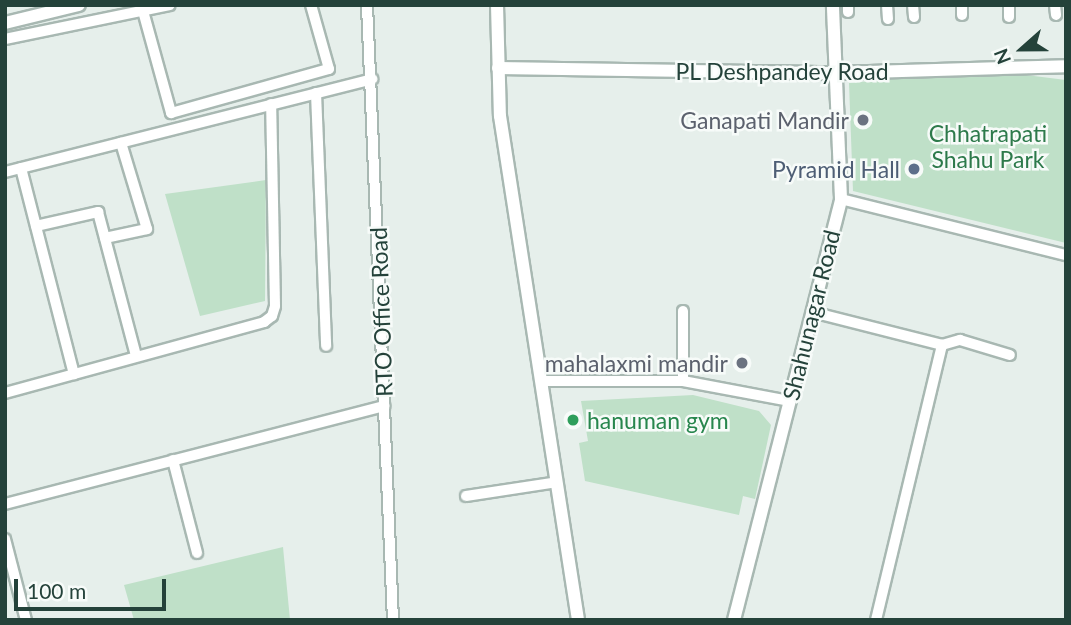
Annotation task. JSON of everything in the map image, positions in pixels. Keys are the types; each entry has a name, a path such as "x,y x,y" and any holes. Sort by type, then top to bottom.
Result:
{"street":[{"path":"5,23 79,5"},
{"path":"5,39 170,5"},
{"path":"142,12 172,113 330,69 311,5"},
{"name":"RTO Office Road","path":"367,5 393,620"},
{"path":"497,5 500,116 578,620"},
{"name":"Shahunagar Road","path":"734,620 841,199 833,5"},
{"path":"887,5 888,19"},
{"path":"914,5 914,17"},
{"path":"1009,5 1009,17"},
{"name":"PL Deshpandey Road","path":"498,68 835,73 1066,66"},
{"path":"5,172 372,79"},
{"path":"316,93 326,346"},
{"path":"5,393 264,323 272,316 275,306 271,104"},
{"path":"105,238 147,229 121,143"},
{"path":"21,168 74,374"},
{"path":"841,199 1066,255"},
{"path":"36,226 98,212 136,356"},
{"path":"683,311 683,381"},
{"path":"812,312 942,345 960,340 1010,355"},
{"path":"876,620 942,345"},
{"path":"541,381 683,381 790,401"},
{"path":"5,504 385,406"},
{"path":"173,460 197,553"},
{"path":"466,496 557,482"},
{"path":"5,539 26,620"}],"green space":[{"name":"Chhatrapati Shahu Park","path":"986,70 1066,80 1066,243 853,191 849,83"},
{"path":"266,180 265,301 200,316 165,194"},
{"path":"693,395 759,411 771,425 755,499 743,496 739,515 585,481 579,443 588,441 581,401"},
{"path":"283,547 290,620 134,620 124,585"}],"place":[{"name":"Ganapati Mandir","path":"863,120"},
{"name":"Pyramid Hall","path":"914,169"},
{"name":"mahalaxmi mandir","path":"742,363"},
{"name":"hanuman gym","path":"573,420"}]}
